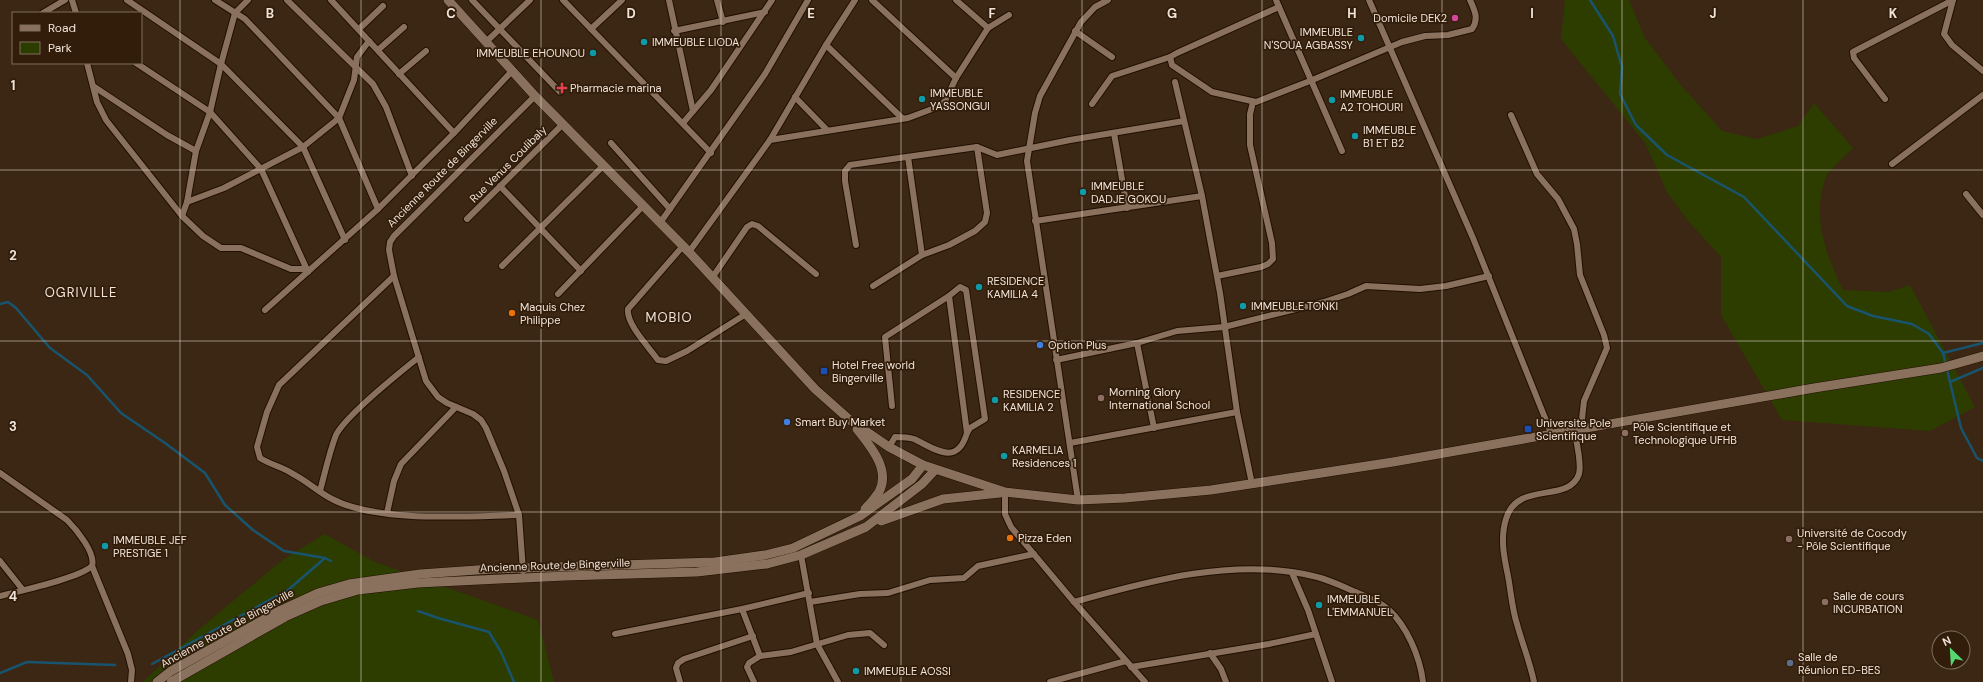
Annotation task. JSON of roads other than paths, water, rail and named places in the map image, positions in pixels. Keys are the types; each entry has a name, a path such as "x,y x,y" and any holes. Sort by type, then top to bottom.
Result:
{"street":[{"path":"45,12 65,0"},
{"path":"72,0 76,12"},
{"path":"127,0 221,64 303,147 345,240"},
{"path":"215,0 245,19 339,118 378,209"},
{"path":"182,216 187,202 196,151 210,112 235,13 248,0"},
{"path":"287,0 374,84 380,95 412,176"},
{"path":"332,0 454,133"},
{"path":"448,0 487,41 535,96 644,205 815,389 851,421 889,448 923,465 1005,492 1078,500 1173,495 1393,462 1577,428 1798,390 1941,368 1983,356"},
{"path":"472,0 560,92"},
{"path":"487,41 530,0"},
{"path":"563,0 711,153"},
{"path":"668,0 693,111"},
{"path":"717,0 723,22"},
{"path":"683,123 711,90 772,0"},
{"path":"660,223 711,153 765,74 808,0"},
{"path":"746,314 687,351 666,361 658,360 633,326 627,315 628,309 686,249 770,140 826,45 855,0"},
{"path":"872,0 956,78"},
{"path":"956,0 988,28"},
{"path":"1078,500 1027,161 1028,148 1037,105 1075,31 1090,12 1108,0"},
{"path":"1276,0 1310,81 1342,151"},
{"path":"1369,0 1489,276 1550,433"},
{"path":"1170,57 1172,65 1212,92 1253,102 1310,81 1389,46 1425,36 1448,35 1472,29 1476,24 1476,14 1470,0"},
{"path":"1885,99 1854,58 1853,52 1953,0 1944,34 1952,45 1983,71"},
{"path":"591,29 620,1"},
{"path":"359,29 383,6"},
{"path":"1092,104 1112,76 1170,57 1280,7"},
{"path":"674,31 723,22 765,12"},
{"path":"770,140 902,118 920,114 940,106 949,94 956,78 988,28 1009,15"},
{"path":"378,50 404,27"},
{"path":"1075,31 1112,57"},
{"path":"187,202 224,188 303,147 339,118 350,92 357,57 369,41"},
{"path":"826,45 902,118"},
{"path":"399,74 426,51"},
{"path":"87,64 101,112 106,120 182,216 203,236 221,248 241,248 291,269 307,270"},
{"path":"138,64 210,112 261,169 307,270"},
{"path":"265,310 307,270 345,240 378,209 454,133 513,70"},
{"path":"1175,82 1202,196 1217,276 1236,412 1252,484"},
{"path":"93,86 167,135 196,151"},
{"path":"1892,164 1983,95"},
{"name":"Ancienne Route de Bingerville","path":"523,573 519,515 504,472 486,428 481,420 473,414 438,397 426,381 394,276 389,250 390,242 394,236 535,96"},
{"path":"795,98 827,130"},
{"path":"1217,276 1261,267 1274,259 1271,236 1250,145 1250,114 1253,102"},
{"path":"1512,115 1537,174 1558,199 1574,230 1578,244 1580,275 1604,335 1606,348 1584,401 1577,428 1579,473 1566,488 1540,492 1520,499 1509,511 1504,530 1503,549 1516,622 1534,682"},
{"path":"856,245 845,181 845,171 850,165 977,147 997,155 1028,148 1184,121"},
{"name":"Rue Venus Coulibaly","path":"467,219 563,124"},
{"path":"1114,133 1127,208"},
{"path":"611,143 670,209"},
{"path":"873,286 922,255 949,246 975,231 985,222 987,213 977,147"},
{"path":"908,157 922,255"},
{"path":"502,266 604,164"},
{"path":"500,186 580,271"},
{"path":"1966,194 1983,215"},
{"path":"1035,221 1202,196"},
{"path":"558,294 644,205"},
{"path":"712,278 747,227 752,224 758,226 816,274"},
{"path":"394,276 279,385 267,412 257,447 260,458 292,473 332,500 363,511 452,516 519,515"},
{"path":"1056,360 1137,343 1177,331 1224,327 1330,300 1366,286 1420,289 1446,286 1489,276"},
{"path":"889,448 895,437 901,437 913,439 934,450 947,453 955,451 964,444 970,428 985,419 966,290 960,287 949,296 885,336 892,406"},
{"path":"949,296 967,433"},
{"path":"1137,343 1154,428"},
{"path":"320,491 337,434 345,422 418,357"},
{"path":"387,513 394,481 401,464 456,407"},
{"path":"1070,443 1236,412"},
{"path":"851,421 877,458 883,480 878,492 860,516"},
{"name":"Ancienne Route de Bingerville","path":"171,682 285,617 321,601 358,590 523,573 740,559 793,548 860,516 912,479 923,465"},
{"name":"Ancienne Route de Bingerville","path":"157,682 171,671 281,610 318,593 349,584 420,574 705,572 767,564 801,555 866,527 922,484 935,470"},
{"path":"0,473 74,527 87,546 93,563 92,566 128,654 132,670 131,682"},
{"path":"866,527 916,507 943,499 1005,492"},
{"path":"1005,492 1005,514 1012,528 1074,602 1145,682"},
{"path":"810,602 860,594 888,593 930,580 964,578 978,566 1034,554"},
{"path":"801,555 817,644 838,682"},
{"path":"0,561 23,590"},
{"path":"0,596 52,582 81,572 92,566"},
{"path":"1074,602 1132,586 1198,574 1256,569 1314,576 1370,598 1387,609 1400,622 1416,654 1423,682"},
{"path":"1292,573 1316,634 1332,682"},
{"path":"615,634 742,609 809,593"},
{"path":"742,609 760,656"},
{"path":"754,682 747,667 749,663 760,656 791,652 848,635 870,633 884,645"},
{"path":"1131,667 1316,634"},
{"path":"680,682 676,668 678,663 684,659 753,636"},
{"path":"1210,653 1221,669 1226,682"},
{"path":"1050,682 1126,661"}],"waterway":[{"path":"1590,0 1613,36 1622,67 1620,94 1636,125 1667,155 1744,197 1847,306 1873,316 1912,324 1929,334 1943,353 1961,428 1977,458 1983,461"},
{"path":"0,304 8,302 16,308 50,348 87,375 121,413 205,473 225,505 253,530 284,551 325,558"},
{"path":"1943,353 1983,343"},
{"path":"1950,382 1983,368"},
{"path":"152,664 288,590 325,558 331,561"},
{"path":"418,611 489,632 501,652 514,682"},
{"path":"0,673 27,662 115,665"}],"place":[{"name":"Domicile DEK2","path":"1455,18"},
{"name":"IMMEUBLE N'SOUA AGBASSY","path":"1361,38"},
{"name":"IMMEUBLE LIODA","path":"644,42"},
{"name":"IMMEUBLE EHOUNOU","path":"593,53"},
{"name":"Pharmacie marina","path":"562,88"},
{"name":"IMMEUBLE YASSONGUI","path":"922,99"},
{"name":"IMMEUBLE A2 TOHOURI","path":"1332,100"},
{"name":"IMMEUBLE B1 ET B2","path":"1355,136"},
{"name":"IMMEUBLE DADJE GOKOU","path":"1083,192"},
{"name":"RESIDENCE KAMILIA 4","path":"979,287"},
{"name":"IMMEUBLE TONKI","path":"1243,306"},
{"name":"Maquis Chez Philippe","path":"512,313"},
{"name":"Option Plus","path":"1040,345"},
{"name":"Hotel Free world Bingerville","path":"824,371"},
{"name":"Morning Glory International School","path":"1101,398"},
{"name":"RESIDENCE KAMILIA 2","path":"995,400"},
{"name":"Smart Buy Market","path":"787,422"},
{"name":"Universite Pole Scientifique","path":"1528,429"},
{"name":"Pôle Scientifique et Technologique UFHB","path":"1625,433"},
{"name":"KARMELIA Residences 1","path":"1004,456"},
{"name":"Pizza Eden","path":"1010,538"},
{"name":"Université de Cocody - Pôle Scientifique","path":"1789,539"},
{"name":"IMMEUBLE JEF PRESTIGE 1","path":"105,546"},
{"name":"Salle de cours INCURBATION","path":"1825,602"},
{"name":"IMMEUBLE L'EMMANUEL","path":"1319,605"},
{"name":"Salle de Réunion ED-BES","path":"1790,663"},
{"name":"IMMEUBLE AOSSI","path":"856,671"}],"district":[{"name":"OGRIVILLE","path":"81,292"},
{"name":"MOBIO","path":"669,317"}]}
